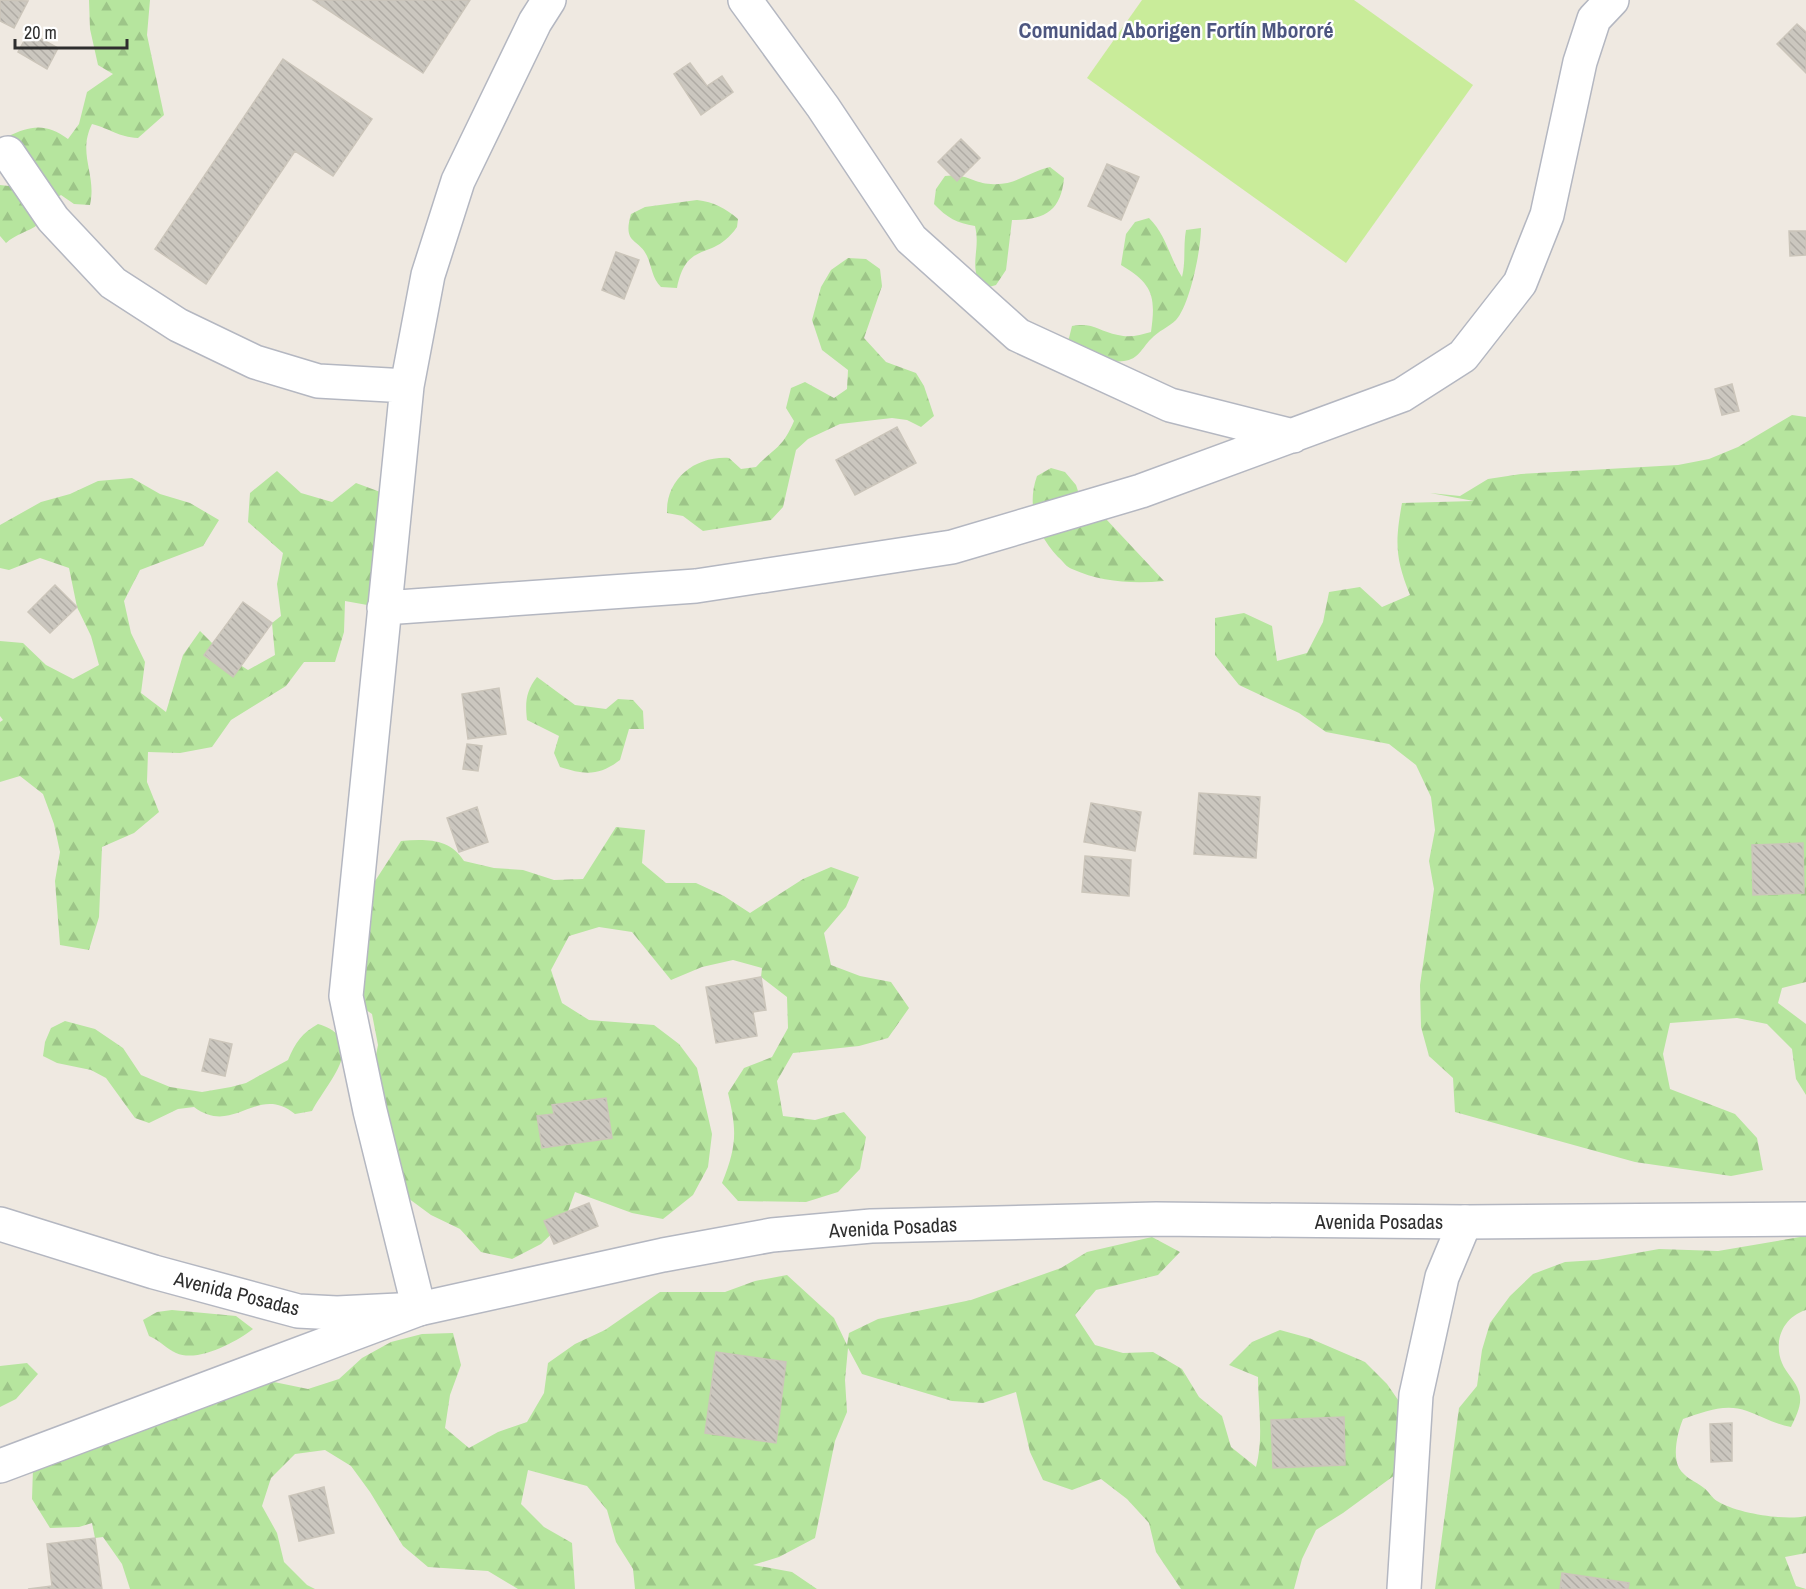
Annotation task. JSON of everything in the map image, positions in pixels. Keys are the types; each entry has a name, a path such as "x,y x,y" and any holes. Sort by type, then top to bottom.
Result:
{"street":[{"path":"0,1466 419,1309 370,1111 346,996 384,608 407,386 428,276 458,181 549,0"},
{"path":"745,0 823,107 910,239 1018,335 1170,405 1293,436"},
{"path":"384,608 696,586 952,547 1141,491 1402,395 1463,356 1520,283 1547,215 1580,62 1594,19 1612,0"},
{"path":"8,153 53,219 113,283 178,325 255,362 318,381 407,386"},
{"name":"Avenida Posadas","path":"0,1224 154,1272 298,1311 337,1313 419,1309 663,1255 772,1235 872,1226 1156,1220 1465,1222 1806,1219"},
{"path":"1404,1589 1416,1395 1442,1277 1465,1222"}],"green space":[{"path":"89,0 150,0 147,35 164,115 138,138 125,136 92,124 86,145 91,183 90,205 74,204 61,195 48,203 42,220 37,225 6,243 0,236 0,185 18,187 7,137 38,127 53,130 68,139 79,124 87,92 113,74 98,65 90,29"},
{"path":"1142,0 1354,0 1473,85 1346,263 1087,78"},
{"path":"1050,167 1064,178 1055,206 1034,218 1012,220 1006,270 996,285 982,289 975,264 977,243 975,226 953,219 939,209 934,204 936,189 945,176 953,175 985,183 1000,184"},
{"path":"697,200 714,204 728,212 738,219 737,227 718,245 694,256 687,262 681,272 677,288 661,287 644,250 630,236 631,214 645,207"},
{"path":"1149,218 1164,239 1182,277 1186,230 1201,228 1194,276 1181,313 1176,320 1154,336 1136,356 1129,360 1110,360 1068,342 1072,326 1079,325 1091,326 1122,336 1151,332 1153,309 1150,292 1140,278 1121,265 1126,234 1135,222"},
{"path":"848,258 866,259 880,269 882,286 864,338 886,362 916,373 924,386 934,416 921,427 907,420 892,418 840,424 808,439 796,450 783,507 771,520 703,531 683,516 667,513 668,501 677,480 695,465 717,458 729,458 741,469 756,467 778,447 794,421 786,408 791,388 805,382 834,398 847,389 848,370 822,350 812,320 821,287 831,270"},
{"path":"1792,415 1806,417 1806,982 1782,988 1778,1003 1806,1024 1806,1095 1796,1079 1792,1049 1767,1024 1737,1018 1670,1023 1663,1054 1670,1089 1735,1114 1757,1138 1763,1170 1731,1176 1635,1162 1455,1112 1453,1078 1429,1056 1421,1027 1420,985 1434,889 1429,861 1435,830 1431,797 1416,765 1389,744 1326,732 1299,713 1239,685 1215,655 1215,618 1244,613 1272,626 1277,661 1307,653 1323,622 1329,592 1360,587 1382,607 1410,595 1401,570 1398,550 1402,503 1474,501 1430,493 1460,496 1488,479 1521,474 1678,465 1709,459 1738,447"},
{"path":"1051,468 1065,472 1076,485 1081,500 1106,519 1164,581 1128,582 1094,577 1070,568 1058,557 1044,539 1033,509 1037,476"},
{"path":"277,471 301,493 332,502 356,483 383,493 384,608 345,601 344,632 335,662 304,662 286,686 231,720 212,747 180,753 148,752 147,782 159,812 134,833 102,847 99,917 89,950 60,945 55,881 60,852 54,824 43,794 20,776 0,782 0,722 3,720 0,716 0,641 23,643 46,665 73,679 99,665 91,636 77,607 69,568 40,558 9,570 0,568 0,525 41,502 70,494 98,481 132,478 160,494 190,503 219,520 203,546 140,570 124,601 131,633 145,662 141,693 166,712 183,655 200,631 223,654 248,670 275,655 272,623 281,616 277,584 283,553 248,522 250,493"},
{"path":"537,677 575,705 606,709 618,699 633,700 643,711 644,729 629,729 620,760 605,769 584,773 560,767 554,753 559,736 527,720 527,697"},
{"path":"616,827 645,830 642,863 666,883 696,883 724,896 750,913 803,879 831,867 859,877 846,907 824,933 831,965 860,976 891,982 909,1008 888,1038 859,1046 793,1053 777,1081 783,1116 815,1120 844,1112 866,1137 860,1169 838,1192 806,1202 738,1201 722,1183 731,1159 734,1138 728,1093 744,1068 772,1057 788,1028 787,997 761,977 762,968 733,960 702,967 671,980 632,932 599,927 569,936 551,970 562,1003 589,1020 654,1025 679,1044 697,1068 712,1134 708,1167 693,1195 663,1219 632,1213 575,1192 564,1222 541,1244 512,1259 481,1252 460,1229 431,1215 374,1173 361,1143 370,1111 371,1080 378,1045 372,1014 346,996 366,895 401,841 428,840 444,844 458,853 464,861 494,868 523,870 554,880 583,879"},
{"path":"65,1021 95,1029 123,1048 141,1075 170,1087 202,1092 246,1083 288,1060 300,1039 318,1024 334,1031 342,1040 343,1051 334,1075 312,1111 295,1114 281,1106 269,1104 221,1116 208,1115 194,1107 178,1109 149,1123 135,1118 106,1078 91,1070 57,1063 43,1056 45,1042 51,1028"},
{"path":"1806,1236 1806,1310 1798,1313 1786,1324 1779,1346 1782,1363 1796,1384 1800,1396 1798,1410 1791,1427 1739,1409 1715,1409 1683,1419 1678,1436 1676,1457 1679,1468 1687,1477 1704,1488 1715,1500 1725,1505 1773,1517 1806,1516 1806,1553 1785,1557 1796,1586 1806,1589 1435,1589 1459,1408 1477,1386 1482,1350 1490,1323 1510,1296 1533,1274 1565,1262 1597,1260 1659,1249 1718,1251"},
{"path":"1152,1237 1180,1252 1158,1275 1096,1290 1075,1315 1095,1345 1123,1353 1153,1352 1182,1369 1199,1397 1222,1416 1231,1447 1256,1467 1260,1434 1258,1377 1229,1365 1252,1342 1280,1330 1309,1338 1365,1362 1387,1384 1405,1410 1399,1472 1316,1530 1302,1559 1294,1589 1181,1589 1156,1552 1149,1523 1127,1499 1101,1479 1072,1490 1043,1480 1030,1452 1016,1392 983,1403 952,1401 862,1374 848,1348 845,1380 847,1412 835,1441 815,1538 779,1557 753,1565 792,1572 817,1589 635,1589 633,1569 616,1542 607,1510 587,1486 528,1470 521,1504 544,1527 572,1543 575,1589 518,1589 488,1571 428,1567 403,1546 351,1466 325,1450 295,1454 271,1478 262,1506 277,1533 284,1562 307,1585 315,1589 130,1589 122,1564 103,1537 95,1538 92,1523 79,1527 50,1528 32,1499 33,1468 243,1383 274,1382 308,1389 339,1379 362,1358 391,1342 422,1334 453,1333 461,1365 450,1395 445,1428 469,1448 498,1432 527,1422 544,1393 548,1363 575,1344 605,1330 660,1292 725,1292 755,1281 787,1275 834,1318 847,1345 849,1333 878,1319 971,1300 1061,1268 1087,1252"},
{"path":"172,1310 236,1316 253,1329 216,1350 195,1355 176,1353 149,1336 143,1320 157,1312"},
{"path":"27,1363 38,1374 16,1399 0,1407 0,1366"}],"building":[{"path":"0,0 28,1 14,28 0,21"},
{"path":"313,0 470,0 423,73"},
{"path":"1797,24 1806,32 1806,73 1777,44"},
{"path":"29,32 58,48 47,69 18,52"},
{"path":"283,59 372,119 333,176 295,151 206,284 155,249"},
{"path":"690,63 707,86 722,76 733,92 701,115 674,74"},
{"path":"961,139 980,158 957,181 938,162"},
{"path":"1107,164 1139,177 1121,220 1088,206"},
{"path":"1789,231 1806,231 1806,255 1790,256"},
{"path":"616,252 639,260 624,299 602,290"},
{"path":"1732,384 1739,411 1722,415 1715,389"},
{"path":"897,427 916,463 855,495 836,460"},
{"path":"55,585 77,607 50,633 28,612"},
{"path":"243,602 272,623 233,677 204,655"},
{"path":"499,688 506,734 468,739 462,694"},
{"path":"467,744 482,746 478,771 463,769"},
{"path":"1199,793 1260,797 1256,858 1194,854"},
{"path":"1091,803 1141,812 1135,851 1084,842"},
{"path":"477,807 488,842 459,852 447,818"},
{"path":"1803,843 1804,893 1753,895 1752,845"},
{"path":"1085,856 1131,860 1129,896 1082,892"},
{"path":"761,977 766,1010 753,1012 757,1036 716,1043 706,987"},
{"path":"210,1039 232,1044 225,1076 202,1071"},
{"path":"606,1098 612,1138 542,1148 537,1116 554,1114 552,1105"},
{"path":"589,1203 598,1226 554,1244 544,1221"},
{"path":"716,1352 786,1362 776,1443 705,1433"},
{"path":"1344,1417 1345,1465 1273,1468 1271,1420"},
{"path":"1732,1423 1732,1461 1711,1462 1710,1424"},
{"path":"324,1487 334,1533 299,1541 289,1496"},
{"path":"95,1538 102,1589 28,1589 52,1586 47,1544"},
{"path":"1562,1573 1629,1583 1628,1589 1560,1589"}],"district":[{"name":"Comunidad Aborigen Fortín Mbororé","path":"1176,30"}]}
